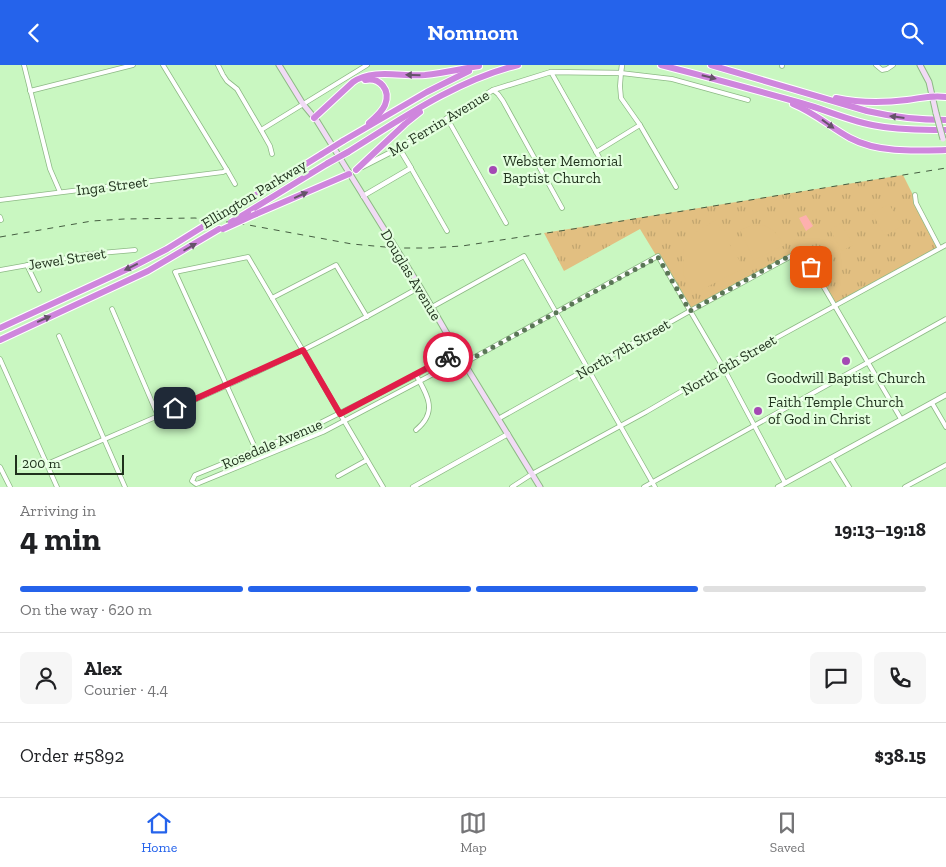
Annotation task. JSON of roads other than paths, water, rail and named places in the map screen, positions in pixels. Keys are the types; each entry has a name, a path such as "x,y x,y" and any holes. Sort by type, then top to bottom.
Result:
{"highway":[{"name":"Ellington Parkway","path":"0,328 167,249 426,92 480,65"},
{"path":"316,120 356,79 378,74 423,75 480,65"},
{"name":"Ellington Parkway","path":"0,340 148,271 433,101 474,80 518,65"},
{"path":"661,65 732,83 877,127 946,130"},
{"path":"711,65 867,111 915,119 946,120"},
{"path":"316,120 356,85 370,79 376,80 386,91 385,103 376,117 353,136"},
{"path":"805,93 869,103 908,100 932,95 946,97"},
{"path":"769,94 818,116 852,139 864,144 879,148 946,151"},
{"path":"356,170 405,124 433,101"},
{"path":"221,229 349,174"}],"main road":[{"name":"Douglas Avenue","path":"279,65 364,196 540,487"},
{"path":"920,65 929,82 946,151"},
{"name":"Mc Ferrin Avenue","path":"349,174 356,170"}],"street":[{"path":"24,65 50,169 60,192"},
{"path":"30,91 133,65"},
{"path":"163,65 225,171 235,184"},
{"path":"218,65 227,81 237,89 270,146 272,154"},
{"path":"261,130 367,65"},
{"path":"622,65 621,98 640,125 676,187"},
{"path":"876,65 882,70 893,65"},
{"path":"551,73 599,157"},
{"name":"Mc Ferrin Avenue","path":"356,170 399,148 494,90 551,73 621,73"},
{"path":"621,73 672,79 748,99"},
{"path":"494,90 503,101 562,207"},
{"path":"447,118 506,223"},
{"path":"596,152 640,125"},
{"path":"399,148 447,231"},
{"path":"364,196 411,168"},
{"name":"Inga Street","path":"0,200 225,171"},
{"path":"915,195 916,203 940,247"},
{"name":"North 6th Street","path":"512,487 723,367 946,245"},
{"name":"Jewel Street","path":"0,270 89,254 135,250"},
{"name":"North 7th Street","path":"498,419 793,254 801,253 804,255 835,305"},
{"path":"432,307 524,256 655,487"},
{"path":"260,458 175,273 248,257 383,487"},
{"path":"464,363 658,257 723,367 785,483"},
{"path":"27,265 39,290"},
{"path":"272,298 336,265 367,317"},
{"path":"47,464 303,350 420,287"},
{"path":"835,305 901,419"},
{"path":"112,309 158,416"},
{"path":"644,487 946,319"},
{"path":"59,336 125,487"},
{"name":"Rosedale Avenue","path":"453,354 460,355 456,363 307,439 199,483 192,481 195,475 306,431 453,354"},
{"path":"0,359 57,487"},
{"path":"416,375 429,399 430,408 424,422 416,430"},
{"path":"778,487 946,395"},
{"path":"932,403 946,427"},
{"path":"413,487 508,434"},
{"path":"831,457 849,487"},
{"path":"338,475 367,460"},
{"path":"905,487 946,465"},
{"path":"0,467 10,487"},
{"path":"192,481 193,487"}],"railway":[{"path":"0,237 92,221 195,218 243,224 352,244 396,248 462,246 946,168"}],"place":[{"name":"Webster Memorial Baptist Church","path":"493,170"},
{"name":"Goodwill Baptist Church","path":"846,361"},
{"name":"Faith Temple Church of God in Christ","path":"758,411"}]}
